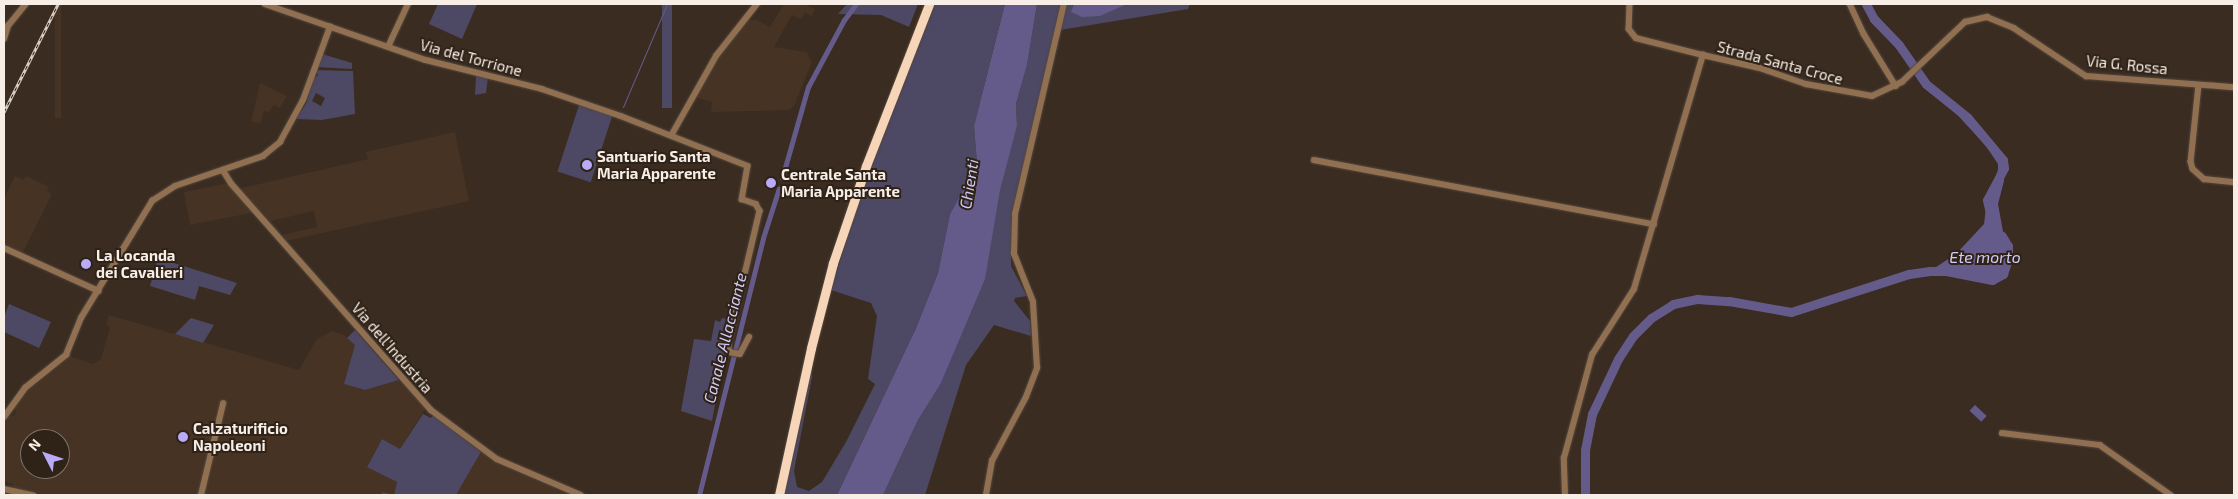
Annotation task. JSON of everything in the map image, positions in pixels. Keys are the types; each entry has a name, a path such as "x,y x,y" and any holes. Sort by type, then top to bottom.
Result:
{"highway":[{"path":"773,495 842,215 923,4"},
{"path":"779,495 807,352 847,218 929,4"}],"street":[{"path":"4,39 8,26 26,4"},
{"name":"Via del Torrione","path":"265,4 388,47 542,89 748,166 742,198 760,208 729,342 729,352 737,356 749,337"},
{"path":"388,47 408,4"},
{"path":"671,136 716,56 757,4"},
{"path":"986,495 992,461 1029,391 1037,368 1034,302 1014,254 1015,214 1064,4"},
{"path":"1630,4 1629,30 1636,38 1703,55"},
{"path":"1850,4 1864,34 1899,84"},
{"name":"Via G. Rossa","path":"1899,84 1965,22 1987,17 2014,28 2086,76 2234,87"},
{"path":"4,417 25,388 66,355 82,318 152,201 166,190 263,156 280,142 303,100 330,27"},
{"name":"Strada Santa Croce","path":"1565,495 1564,458 1592,355 1634,290 1703,55 1847,94 1872,96 1899,84"},
{"path":"2199,84 2191,162 2193,169 2204,179 2234,182"},
{"path":"1314,160 1654,224"},
{"name":"Via dell'Industria","path":"222,170 231,183 431,410 472,443 510,466 580,495"},
{"path":"4,248 99,291"},
{"path":"201,495 224,404"},
{"path":"2002,433 2100,445 2171,495"},
{"path":"4,489 33,495"}],"shaded area":[{"path":"55,4 61,4 61,118 55,118"},
{"path":"438,4 477,4 462,39 429,24"},
{"path":"662,4 672,4 672,108 662,108"},
{"path":"784,4 804,4 815,9 812,16 805,13 801,19 792,15 774,47 806,52 812,62 794,106 789,110 711,112 712,102 693,97 716,56 746,20 757,20 770,27"},
{"path":"847,4 918,4 909,27 881,15 838,14"},
{"path":"935,4 1005,4 974,126 977,164 950,214 938,273 916,328 837,495 784,495 811,368 812,377 794,471 797,487 809,491 822,482 846,442 875,384 868,379 877,316 871,303 831,290 863,187"},
{"path":"1037,4 1062,4 1011,216 1011,266 1027,296 1015,298 1014,301 1030,321 1031,336 994,325 966,365 925,495 883,495 918,420 940,385 1017,126 1016,104 1027,65"},
{"path":"1067,4 1074,4 1072,12 1127,4 1190,4 1188,9 1060,30"},
{"path":"322,54 352,63 352,69 317,67"},
{"path":"315,70 353,71 355,114 322,120 296,119 307,102 312,80 318,75","holes":["316,93 325,98 321,106 312,101"]},
{"path":"476,75 488,77 486,93 475,95"},
{"path":"260,83 287,96 280,108 274,105 269,112 264,111 261,123 251,122"},
{"path":"580,102 613,113 591,182 557,171"},
{"path":"455,132 469,201 286,241 261,211 190,225 184,192 228,183 233,190 368,159 366,152","holes":["314,211 317,227 282,235 271,221"]},
{"path":"15,176 24,180 26,176 49,187 47,191 52,194 22,254 4,246 4,199"},
{"path":"158,258 237,283 230,295 199,286 195,300 150,286"},
{"path":"9,304 51,322 39,348 4,332 4,317"},
{"path":"109,315 299,370 317,339 332,331 344,335 355,344 365,390 399,380 426,408 400,449 382,439 367,466 397,482 394,495 382,492 381,495 8,495 13,484 4,482 4,423 8,415 14,416 16,410 12,408 25,392 69,356 93,364 101,359 110,327 106,325"},
{"path":"191,318 214,325 203,343 175,334"},
{"path":"722,318 731,320 712,421 681,411 694,339 711,341 715,320 720,322"},
{"path":"355,330 399,380 365,390 344,384 355,345 347,338"},
{"path":"423,414 431,418 433,415 481,452 456,495 394,495 397,482 367,467 382,439 400,449"},
{"path":"484,447 535,475 590,495 456,495"},
{"path":"382,492 394,495 381,495"}],"water":[{"name":"Chienti","path":"1005,4 1037,4 1027,65 1016,104 1017,126 1000,190 985,279 940,385 918,420 883,495 837,495 916,328 938,273 950,214 977,164 974,126"},
{"path":"1074,4 1127,4 1100,16 1082,17 1071,12"},
{"name":"Ete morto","path":"1940,96 1967,117 2003,160 2004,181 1998,204 2008,259 2003,274 1992,280 1946,271 1930,271 1956,254 1984,224 1987,200 1998,170 1998,164 1986,146"},
{"path":"1975,405 1987,416 1981,422 1970,411"}],"waterway":[{"path":"623,107 667,4"},
{"name":"Canale Allacciante","path":"782,178 808,87 844,20 856,4"},
{"name":"Ete morto","path":"1866,4 1874,19 1899,45 1926,84 1967,117 2003,160 2004,168 1987,200 1992,221"},
{"name":"Canale Allacciante","path":"699,495 763,238 779,188"},
{"name":"Ete morto","path":"1585,495 1585,450 1592,414 1618,359 1633,336 1651,318 1673,304 1697,299 1729,301 1791,312 1909,274 1946,271 1992,280 2003,274 2008,259 2008,246 2002,236"}],"railway":[{"path":"4,112 58,4"}],"place":[{"name":"Santuario Santa Maria Apparente","path":"587,165"},
{"name":"Centrale Santa Maria Apparente","path":"771,183"},
{"name":"La Locanda dei Cavalieri","path":"86,264"},
{"name":"Calzaturificio Napoleoni","path":"183,437"}]}
